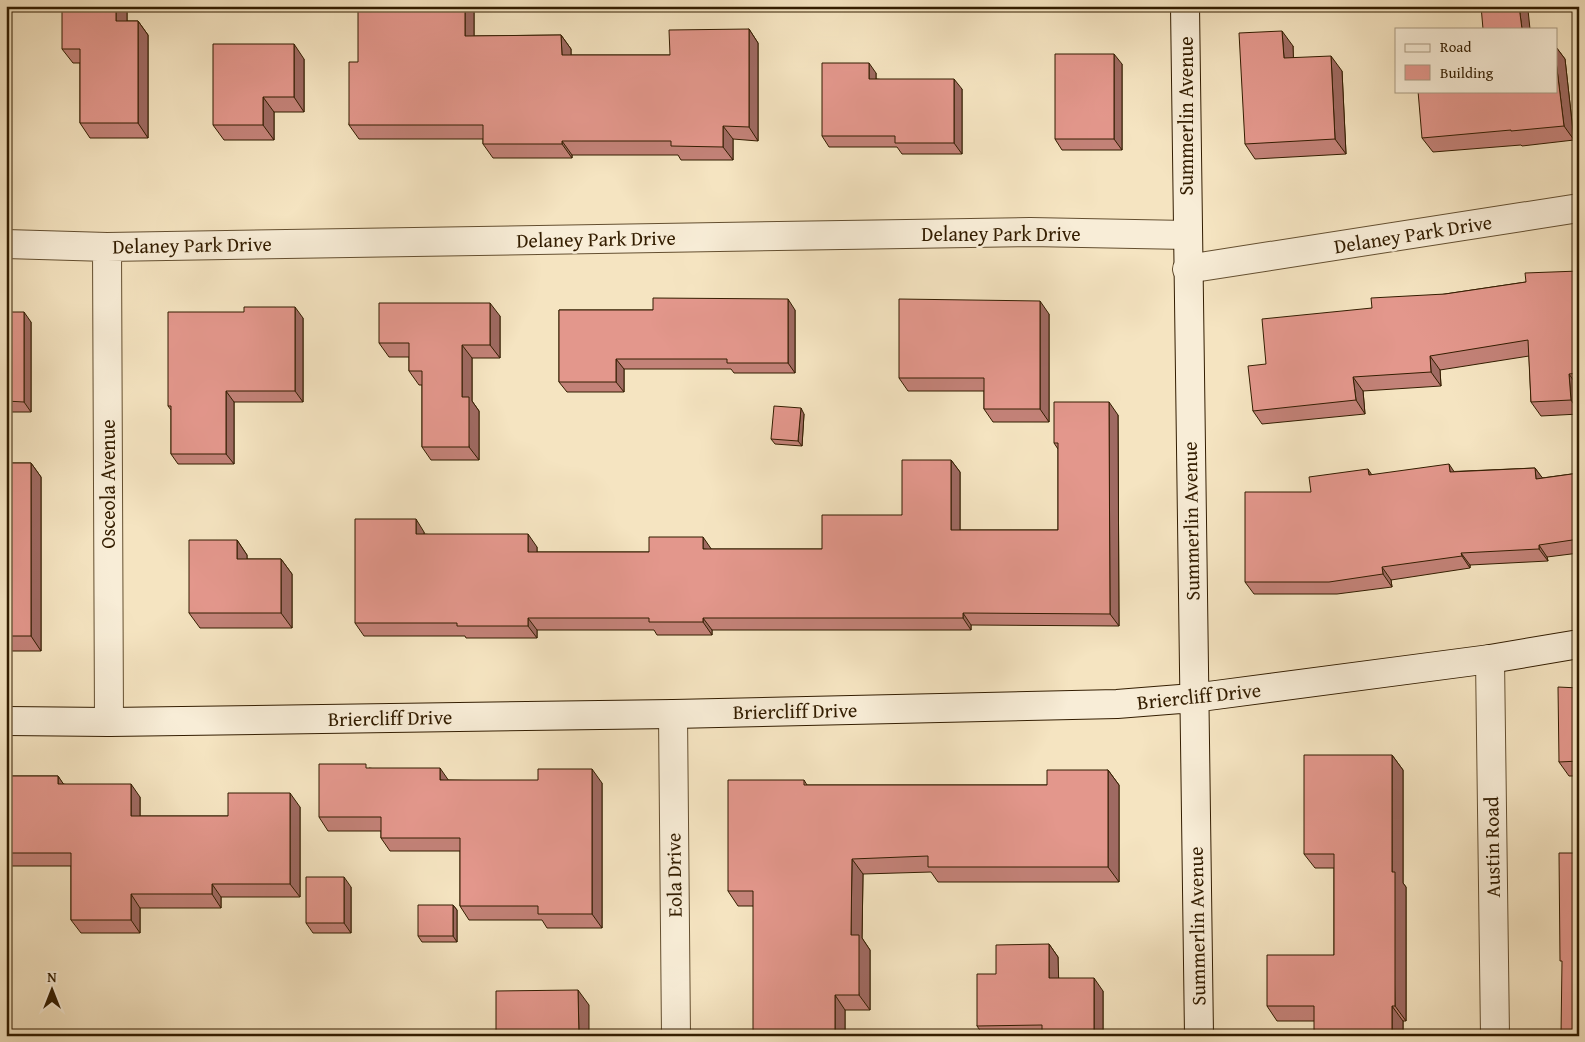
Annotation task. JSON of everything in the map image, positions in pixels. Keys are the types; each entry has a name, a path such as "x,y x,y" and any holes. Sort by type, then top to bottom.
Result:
{"street":[{"name":"Summerlin Avenue","path":"1185,6 1187,269 1199,1036"},
{"name":"Delaney Park Drive","path":"1187,269 1579,208"},
{"name":"Delaney Park Drive","path":"6,244 107,247 982,233 1187,235"},
{"name":"Osceola Avenue","path":"107,247 109,722"},
{"name":"Briercliff Drive","path":"6,722 672,714 1117,704 1193,698 1490,659 1579,644"},
{"name":"Austin Road","path":"1490,659 1495,1036"},
{"name":"Eola Drive","path":"672,714 676,1036"}],"building":[{"path":"62,6 116,6 116,21 138,21 138,123 80,123 80,49 62,49"},
{"path":"358,6 465,6 465,36 561,35 562,55 670,55 669,30 749,29 749,127 723,126 723,147 671,146 671,141 562,141 562,144 483,144 483,125 349,125 349,62 358,62"},
{"path":"1481,6 1519,6 1522,28 1483,28"},
{"path":"1282,31 1284,58 1331,56 1335,139 1245,144 1239,33"},
{"path":"213,44 294,44 294,97 263,97 263,125 213,125"},
{"path":"1055,54 1114,54 1114,139 1055,139"},
{"path":"822,63 869,63 869,79 954,79 954,143 895,143 895,136 822,136"},
{"path":"1558,77 1564,126 1422,138 1418,92 1558,92"},
{"path":"1579,271 1579,373 1569,374 1571,400 1531,402 1528,340 1430,356 1431,372 1353,377 1356,400 1253,411 1248,366 1266,364 1262,319 1372,308 1371,298 1445,294 1526,282 1525,273"},
{"path":"653,298 788,299 788,363 727,363 727,359 616,359 616,382 559,382 559,310 653,310"},
{"path":"899,299 1040,301 1040,409 984,409 984,378 899,378"},
{"path":"379,303 490,303 490,345 462,345 462,397 469,397 469,447 422,447 422,371 409,371 409,343 379,343"},
{"path":"244,307 295,307 295,391 226,391 226,454 171,454 171,406 168,406 168,312 244,312"},
{"path":"6,312 24,312 24,402 6,401"},
{"path":"1054,402 1109,402 1110,614 963,613 963,618 703,618 703,622 649,622 649,618 528,618 528,626 457,626 457,623 355,623 355,519 416,519 416,534 528,534 528,552 649,552 649,537 703,537 703,549 822,549 822,515 902,515 902,460 951,460 951,530 1058,530 1058,443 1054,443"},
{"path":"774,406 801,408 798,441 771,439"},
{"path":"6,463 31,463 31,636 6,636"},
{"path":"1449,464 1450,472 1535,468 1536,479 1579,473 1579,539 1539,545 1539,549 1461,553 1462,556 1382,567 1383,574 1329,582 1245,582 1245,492 1311,492 1309,477 1368,469 1369,475"},
{"path":"189,540 237,540 237,559 281,559 281,613 189,613"},
{"path":"1558,687 1579,688 1579,761 1559,762"},
{"path":"1304,755 1392,755 1392,872 1395,872 1395,1006 1392,1006 1392,1036 1314,1036 1314,1006 1267,1006 1267,955 1334,955 1334,854 1304,854"},
{"path":"319,764 366,764 366,768 440,768 440,780 538,780 538,769 592,769 592,914 538,914 538,906 460,906 460,838 381,838 381,817 319,817"},
{"path":"1047,770 1108,770 1108,867 928,867 928,856 852,859 851,935 859,935 859,995 835,995 835,1036 753,1036 753,891 728,891 728,780 804,780 804,785 1047,785"},
{"path":"6,776 58,776 58,784 131,784 131,816 228,816 228,793 290,793 290,884 212,884 212,894 131,894 131,920 71,920 71,853 6,853"},
{"path":"1559,853 1579,853 1579,1036 1561,1036 1562,961 1560,961"},
{"path":"306,877 344,877 344,923 306,923"},
{"path":"418,905 453,905 453,936 418,936"},
{"path":"1049,944 1049,978 1094,978 1094,1036 1042,1036 1042,1025 977,1026 977,974 996,974 996,945"},
{"path":"578,990 579,1036 496,1036 496,991"}]}
